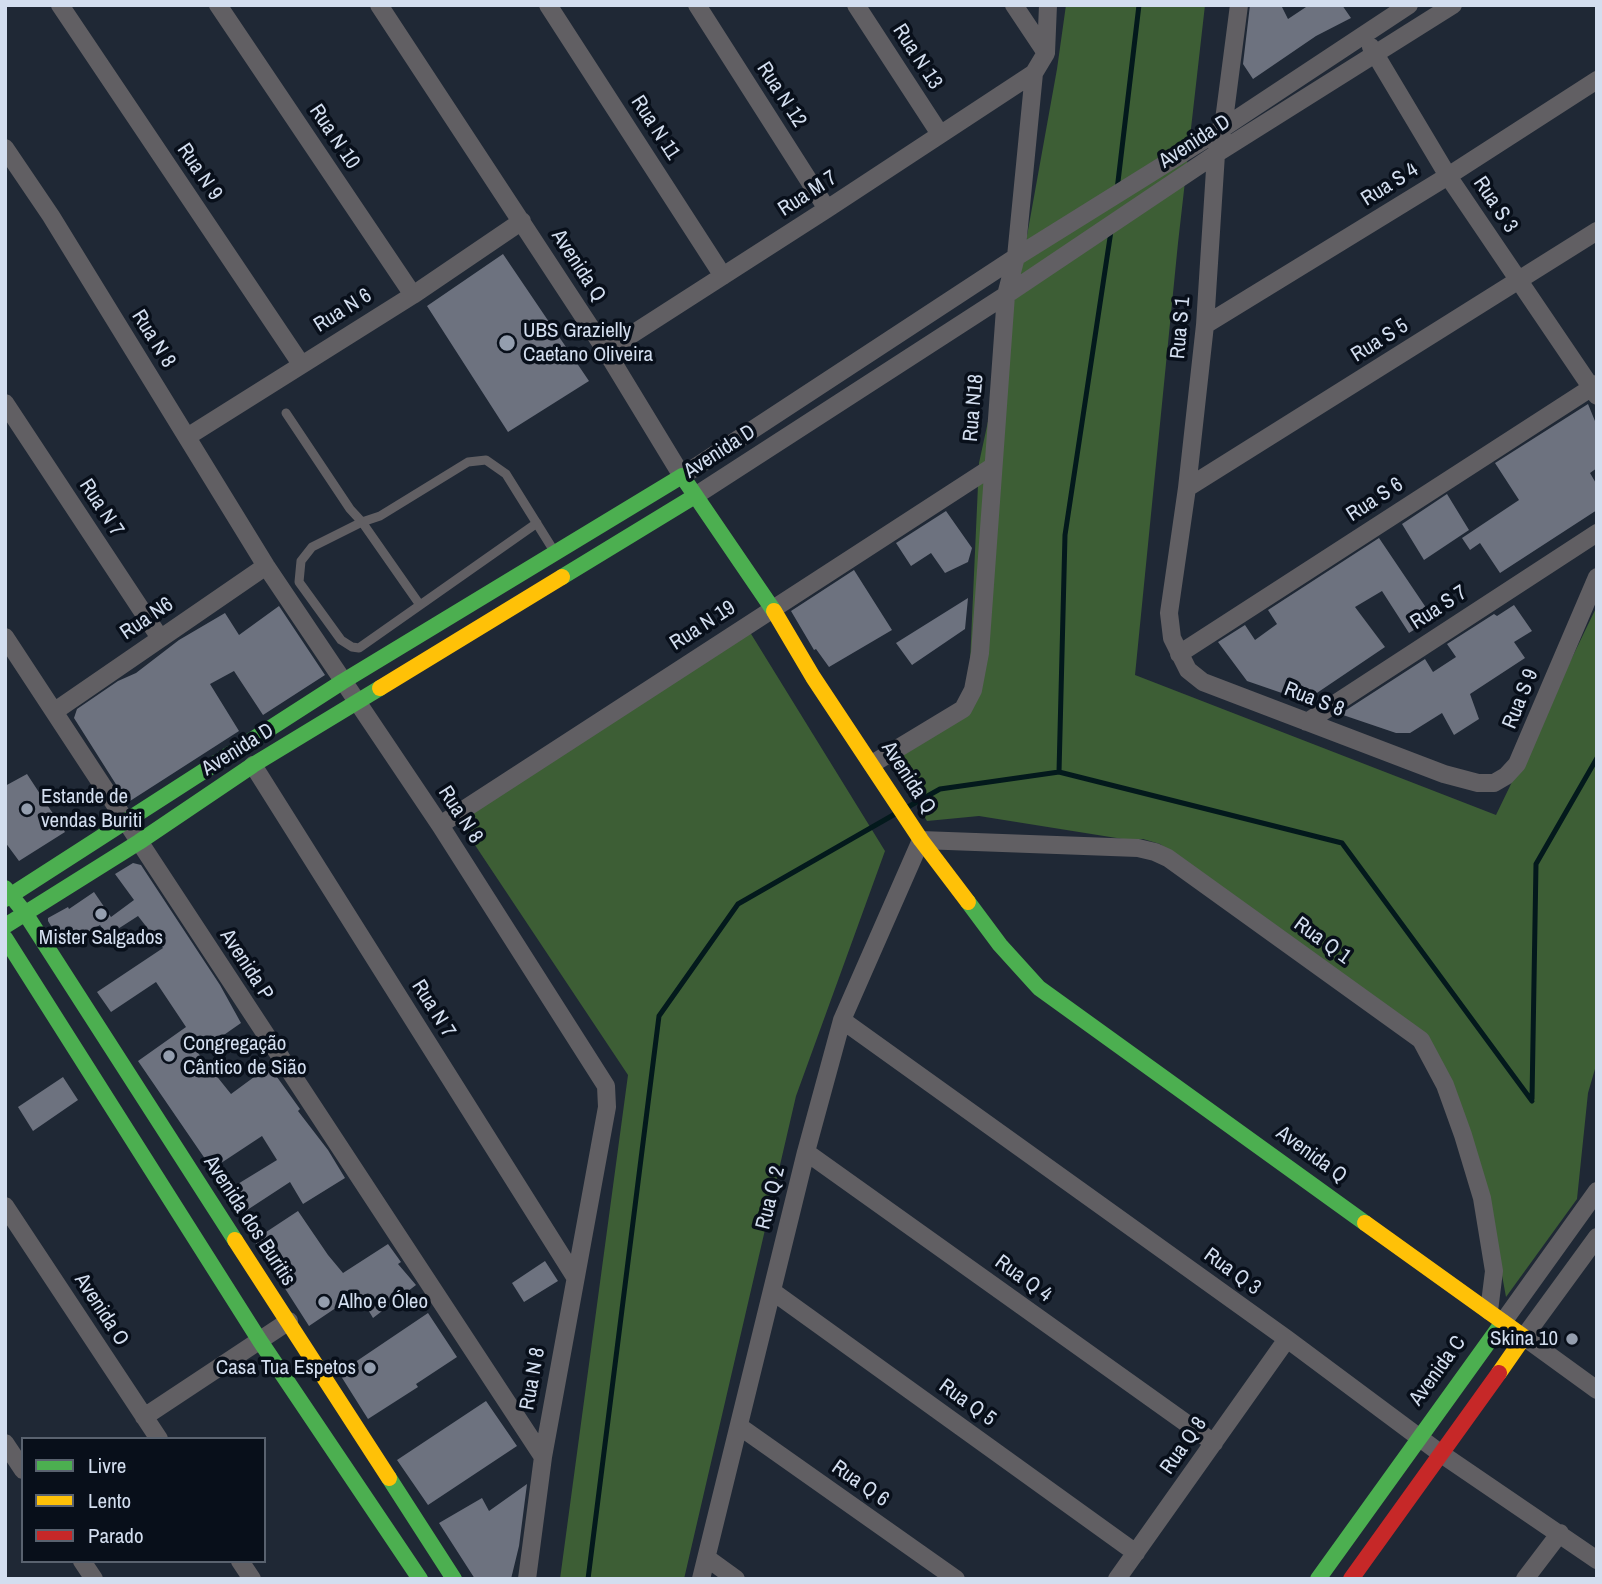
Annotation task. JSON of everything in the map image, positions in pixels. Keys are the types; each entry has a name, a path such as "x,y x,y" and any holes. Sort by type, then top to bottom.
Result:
{"street":[{"name":"Rua N 9","path":"60,5 300,364"},
{"name":"Rua N 10","path":"218,5 412,295"},
{"name":"Avenida Q","path":"379,5 606,351 695,496 772,608 813,677 921,840 1000,946 1039,988 1597,1390"},
{"name":"Rua N 11","path":"548,5 723,276"},
{"name":"Rua N 12","path":"697,5 827,209"},
{"name":"Rua N 13","path":"856,5 940,134"},
{"path":"1014,5 1045,53"},
{"name":"Rua N18","path":"872,764 963,709 971,697 980,653 1006,295 1016,257 1034,73 1045,53 1048,5"},
{"name":"Rua S 1","path":"1179,654 1172,638 1169,613 1187,488 1205,325 1216,154 1223,128 1239,5"},
{"name":"Avenida D","path":"7,894 125,822 342,682 682,476 1016,257 1223,128 1409,5"},
{"name":"Avenida D","path":"5,926 139,842 253,765 695,496 1006,295 1216,154 1453,5"},
{"name":"Rua S 3","path":"1364,35 1448,176 1595,390"},
{"name":"Rua M 7","path":"606,351 1034,73"},
{"name":"Rua S 4","path":"1205,325 1448,176 1597,80"},
{"name":"Rua N 8","path":"5,148 51,216 267,566 440,825 606,1086 607,1107 542,1457 527,1579"},
{"name":"Rua N 6","path":"187,437 412,295 522,221"},
{"name":"Rua S 5","path":"1187,488 1597,230"},
{"name":"Rua S 6","path":"1179,654 1595,390"},
{"name":"Rua N 7","path":"5,403 160,638"},
{"name":"Rua N 19","path":"440,825 992,467"},
{"name":"Rua S 7","path":"1307,722 1597,533"},
{"name":"Rua N6","path":"55,711 267,566"},
{"name":"Rua S 9","path":"1444,774 1494,783 1506,776 1517,764 1597,577"},
{"name":"Avenida P","path":"5,637 542,1457"},
{"name":"Rua S 8","path":"1179,654 1188,670 1203,682 1444,774"},
{"name":"Rua N 7","path":"253,765 575,1277"},
{"name":"Rua Q 2","path":"701,1579 806,1152 842,1020 921,840"},
{"name":"Rua Q 1","path":"921,840 1139,848 1155,852 1168,858 1421,1040 1445,1085 1482,1198 1494,1271 1496,1316"},
{"name":"Avenida dos Buritis","path":"7,894 25,913 454,1579"},
{"path":"5,938 260,1341 420,1579"},
{"name":"Rua Q 3","path":"842,1020 1440,1452 1597,1560"},
{"name":"Rua Q 4","path":"806,1152 1214,1443"},
{"name":"Avenida C","path":"1318,1579 1418,1436 1496,1316 1590,1213 1597,1191"},
{"name":"Avenida O","path":"5,1206 158,1437"},
{"path":"1350,1579 1597,1237"},
{"name":"Rua Q 5","path":"772,1291 1136,1553"},
{"path":"144,1417 289,1321"},
{"name":"Rua Q 8","path":"1117,1579 1287,1339"},
{"name":"Rua Q 6","path":"739,1426 956,1579"},
{"path":"5,1443 21,1467"},
{"path":"1525,1579 1560,1533"},
{"path":"706,1558 736,1579"},
{"path":"83,1563 94,1579"},
{"path":"241,1563 252,1579"}],"lane":[{"path":"286,413 350,509 420,605"},
{"path":"537,523 359,648 341,640 299,582 301,561 312,547 380,516 468,463 486,460 506,474 537,523 555,553"}],"green space":[{"path":"1066,5 1205,5 1178,243 1135,675 1496,815 1597,606 1597,1062 1588,1093 1577,1199 1506,1297 1488,1199 1427,1036 1160,844 1143,839 1129,840 979,816 927,821 882,746 968,707 979,463 1021,269"},
{"path":"748,629 885,851 796,1096 684,1579 560,1579 628,1075 459,821"}],"building":[{"path":"1250,5 1281,5 1288,19 1309,5 1342,5 1351,18 1316,36 1253,79 1243,64"},
{"name":"UBS Grazielly Caetano Oliveira","path":"503,254 589,381 508,432 427,306"},
{"path":"1588,404 1597,426 1597,468 1590,473 1597,485 1597,510 1500,573 1480,543 1470,550 1462,538 1519,500 1495,463"},
{"path":"1447,494 1469,530 1424,560 1402,524"},
{"path":"946,511 972,548 968,562 945,573 931,553 911,566 896,543"},
{"path":"1379,538 1433,618 1409,633 1382,591 1355,607 1385,647 1305,701 1247,681 1218,642 1245,625 1255,640 1277,624 1268,610"},
{"path":"854,570 892,630 829,667 816,649 814,650 791,611"},
{"path":"968,598 965,629 912,665 896,643"},
{"path":"1514,605 1532,631 1514,642 1525,658 1470,694 1479,719 1454,735 1442,713 1410,733 1396,733 1340,714 1425,659 1433,672 1456,657 1447,644 1494,614 1497,616"},
{"path":"279,606 325,675 263,715 234,671 210,684 239,731 130,801 124,797 74,718 77,709 118,681 136,673 179,640 225,613 239,635"},
{"name":"Estande de vendas Buriti","path":"27,774 65,832 19,861 5,842 5,786"},
{"path":"133,863 141,865 220,985 241,1023 198,1053 231,1094 269,1066 345,1178 303,1204 290,1182 238,1216 223,1193 277,1160 262,1136 212,1169 138,1061 186,1027 156,982 111,1012 97,992 163,948 138,916 107,936 100,925 64,947 48,921 48,918 68,907 69,909 94,892 111,917 134,900 115,874"},
{"path":"63,1077 78,1100 33,1131 18,1107"},
{"path":"298,1211 343,1273 388,1244 401,1262 398,1264 416,1285 373,1318 358,1293 309,1326 254,1240"},
{"path":"545,1261 558,1281 524,1302 512,1283"},
{"path":"428,1313 457,1357 416,1384 418,1387 368,1419 339,1373"},
{"path":"486,1401 517,1446 428,1505 397,1460"},
{"path":"527,1484 519,1546 511,1579 475,1579 439,1523 482,1498 489,1511"}],"waterway":[{"path":"1117,190 1139,5"},
{"path":"1059,772 1065,535 1111,231"},
{"path":"1532,1099 1536,864 1597,758"},
{"path":"906,808 940,789 1059,772 1342,843 1532,1101"},
{"path":"588,1579 659,1016 738,904 895,814"}],"traffic: fast":[{"path":"5,899 342,682 682,476 774,611"},
{"path":"562,577 695,496"},
{"path":"5,926 139,842 253,765 380,688"},
{"path":"5,888 25,913 235,1240"},
{"path":"968,902 1000,945 1039,988 1365,1223"},
{"path":"5,938 260,1341 420,1579"},
{"path":"1318,1579 1503,1322"},
{"path":"389,1478 454,1579"}],"traffic: slow":[{"path":"380,688 562,577"},
{"path":"774,611 813,677 921,840 968,902"},
{"path":"1365,1223 1524,1337 1499,1373"},
{"path":"235,1240 389,1478"}],"traffic: jam":[{"path":"1351,1579 1499,1373"}],"place":[{"name":"UBS Grazielly Caetano Oliveira","path":"507,343"},
{"name":"Estande de vendas Buriti","path":"27,809"},
{"name":"Mister Salgados","path":"101,914"},
{"name":"Congregação Cântico de Sião","path":"169,1056"},
{"name":"Alho e Óleo","path":"324,1302"},
{"name":"Skina 10","path":"1572,1339"},
{"name":"Casa Tua Espetos","path":"370,1368"}]}
